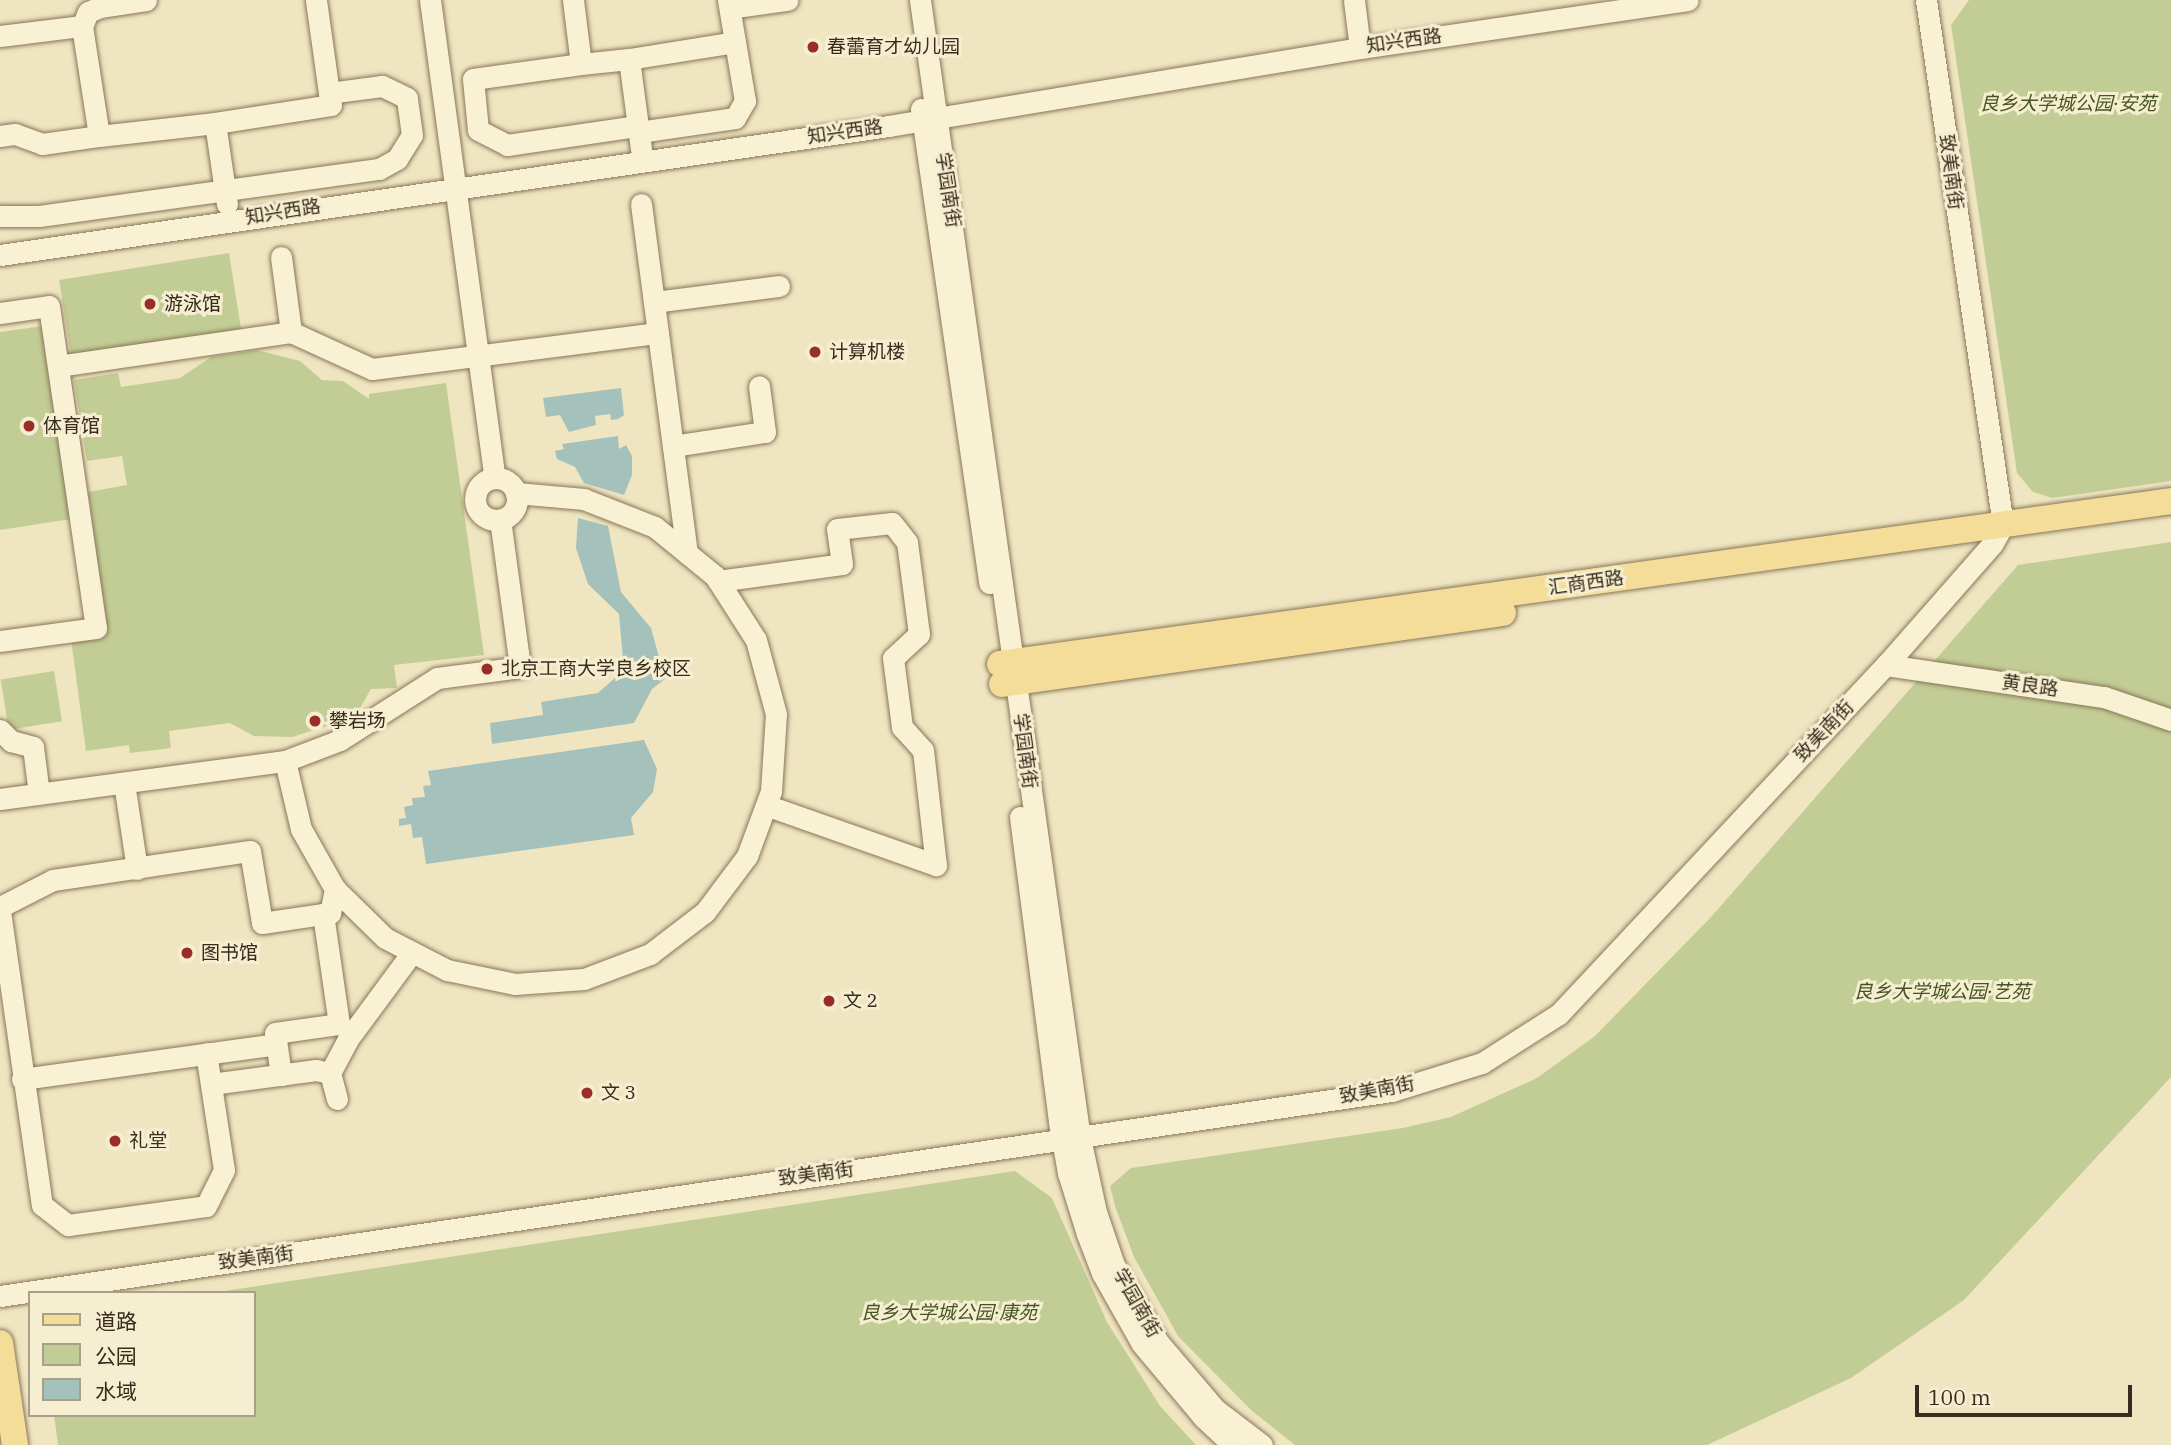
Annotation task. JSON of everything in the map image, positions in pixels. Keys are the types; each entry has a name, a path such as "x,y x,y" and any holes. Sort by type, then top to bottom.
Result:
{"main road":[{"name":"汇商西路","path":"1008,673 1998,534 2171,501"},
{"name":"汇商西路","path":"1998,534 2171,519"},
{"path":"0,1343 15,1445"}],"street":[{"path":"99,136 82,26 88,12 100,7 146,0"},
{"path":"0,136 15,134 42,144 331,105 316,0"},
{"path":"430,0 495,478"},
{"path":"573,0 581,64"},
{"path":"735,42 473,79 478,130 507,145 640,136 735,118 745,101 729,4 787,0"},
{"name":"学园南街","path":"905,0 930,120"},
{"name":"学园南街","path":"920,0 930,120 1071,1139 1087,1234 1122,1312 1161,1369 1233,1445"},
{"path":"1354,0 1360,48"},
{"name":"知兴西路","path":"0,255 457,186 930,120 1360,48 1688,0"},
{"name":"致美南街","path":"34,1291 1392,1091 1482,1063 1559,1014 1886,665 1998,534 1926,0"},
{"path":"0,36 82,26"},
{"path":"629,59 640,136"},
{"path":"0,216 39,216 227,198 379,169 397,159 412,135 407,98 382,86 329,93"},
{"path":"215,122 227,198"},
{"path":"641,204 687,553"},
{"path":"281,257 291,332"},
{"path":"654,302 779,286"},
{"path":"0,313 49,306 96,628 0,640"},
{"path":"58,366 291,332 372,369 658,333"},
{"path":"673,446 765,432 759,386"},
{"path":"495,478 508,482 516,493 515,507 500,520 486,518 475,501 478,488 495,478"},
{"path":"285,761 301,829 335,889 385,938 411,954 447,970 515,984 550,984 619,968 659,948 705,912 747,856 768,806 776,714 768,674 745,620 718,581 655,527 621,510 550,494 516,493"},
{"path":"0,799 285,761 340,740 437,678 520,667 500,520"},
{"path":"718,581 842,564 837,529 892,523 907,542 919,634 893,658 902,727 923,750 936,865 768,806"},
{"name":"黄良路","path":"1886,665 2104,697 2171,720"},
{"path":"0,730 11,741 33,747 40,794"},
{"path":"124,783 137,869"},
{"path":"206,1053 224,1170 206,1206 68,1225 42,1205 22,1079 0,909 53,880 250,851 261,923 330,913 335,889"},
{"path":"281,1075 275,1033 339,1024 323,914"},
{"path":"337,1099 330,1073 348,1039 411,954"},
{"path":"22,1079 276,1044"},
{"path":"211,1084 316,1070 330,1073"},
{"name":"学园南街","path":"1071,1139 1114,1265 1158,1342 1215,1409 1262,1445"},
{"name":"致美南街","path":"0,1296 28,1292"}],"green space":[{"name":"良乡大学城公园·安苑","path":"1969,0 2171,0 2171,481 2052,498 2033,492 2017,473 1951,25"},
{"name":"游泳馆","path":"229,253 241,331 71,358 59,280"},
{"name":"体育馆","path":"43,326 71,519 0,530 0,332"},
{"path":"256,350 300,361 322,380 343,381 369,399 369,394 446,383 484,655 394,665 397,688 371,689 360,708 333,724 292,737 254,736 230,723 169,731 171,748 130,753 129,745 86,751 71,639 107,634 88,492 127,485 122,456 87,461 74,380 118,373 121,387 180,378 211,357"},
{"name":"良乡大学城公园·艺苑","path":"2171,542 2171,1077 1964,1300 1851,1378 1707,1445 1295,1445 1252,1411 1178,1336 1134,1257 1115,1206 1110,1186 1131,1168 1403,1128 1451,1117 1537,1078 1595,1036 1712,916 2018,565"},
{"path":"54,671 62,721 9,730 1,679"},
{"name":"良乡大学城公园·康苑","path":"1015,1171 1052,1198 1107,1322 1160,1406 1196,1445 58,1445 54,1417 256,1417 256,1291 225,1291"}],"water":[{"path":"621,388 624,415 618,419 611,420 610,414 595,416 596,425 569,432 560,415 546,417 543,398"},
{"path":"618,436 619,449 626,445 632,456 632,475 624,495 584,483 575,467 557,459 555,451 564,449 562,444"},
{"path":"578,518 608,526 621,592 651,628 665,679 652,689 634,723 492,744 490,723 543,715 541,702 598,693 624,670 619,614 588,584 576,548"},
{"path":"644,740 657,769 653,792 631,818 634,835 426,864 422,837 413,838 411,824 399,826 399,819 406,818 404,807 413,805 412,798 425,797 423,786 431,785 428,771"}],"place":[{"name":"春蕾育才幼儿园","path":"813,47"},
{"name":"游泳馆","path":"150,304"},
{"name":"计算机楼","path":"815,352"},
{"name":"体育馆","path":"29,426"},
{"name":"北京工商大学良乡校区","path":"487,669"},
{"name":"攀岩场","path":"315,721"},
{"name":"图书馆","path":"187,953"},
{"name":"文 2","path":"829,1001"},
{"name":"文 3","path":"587,1093"},
{"name":"礼堂","path":"115,1141"}]}
